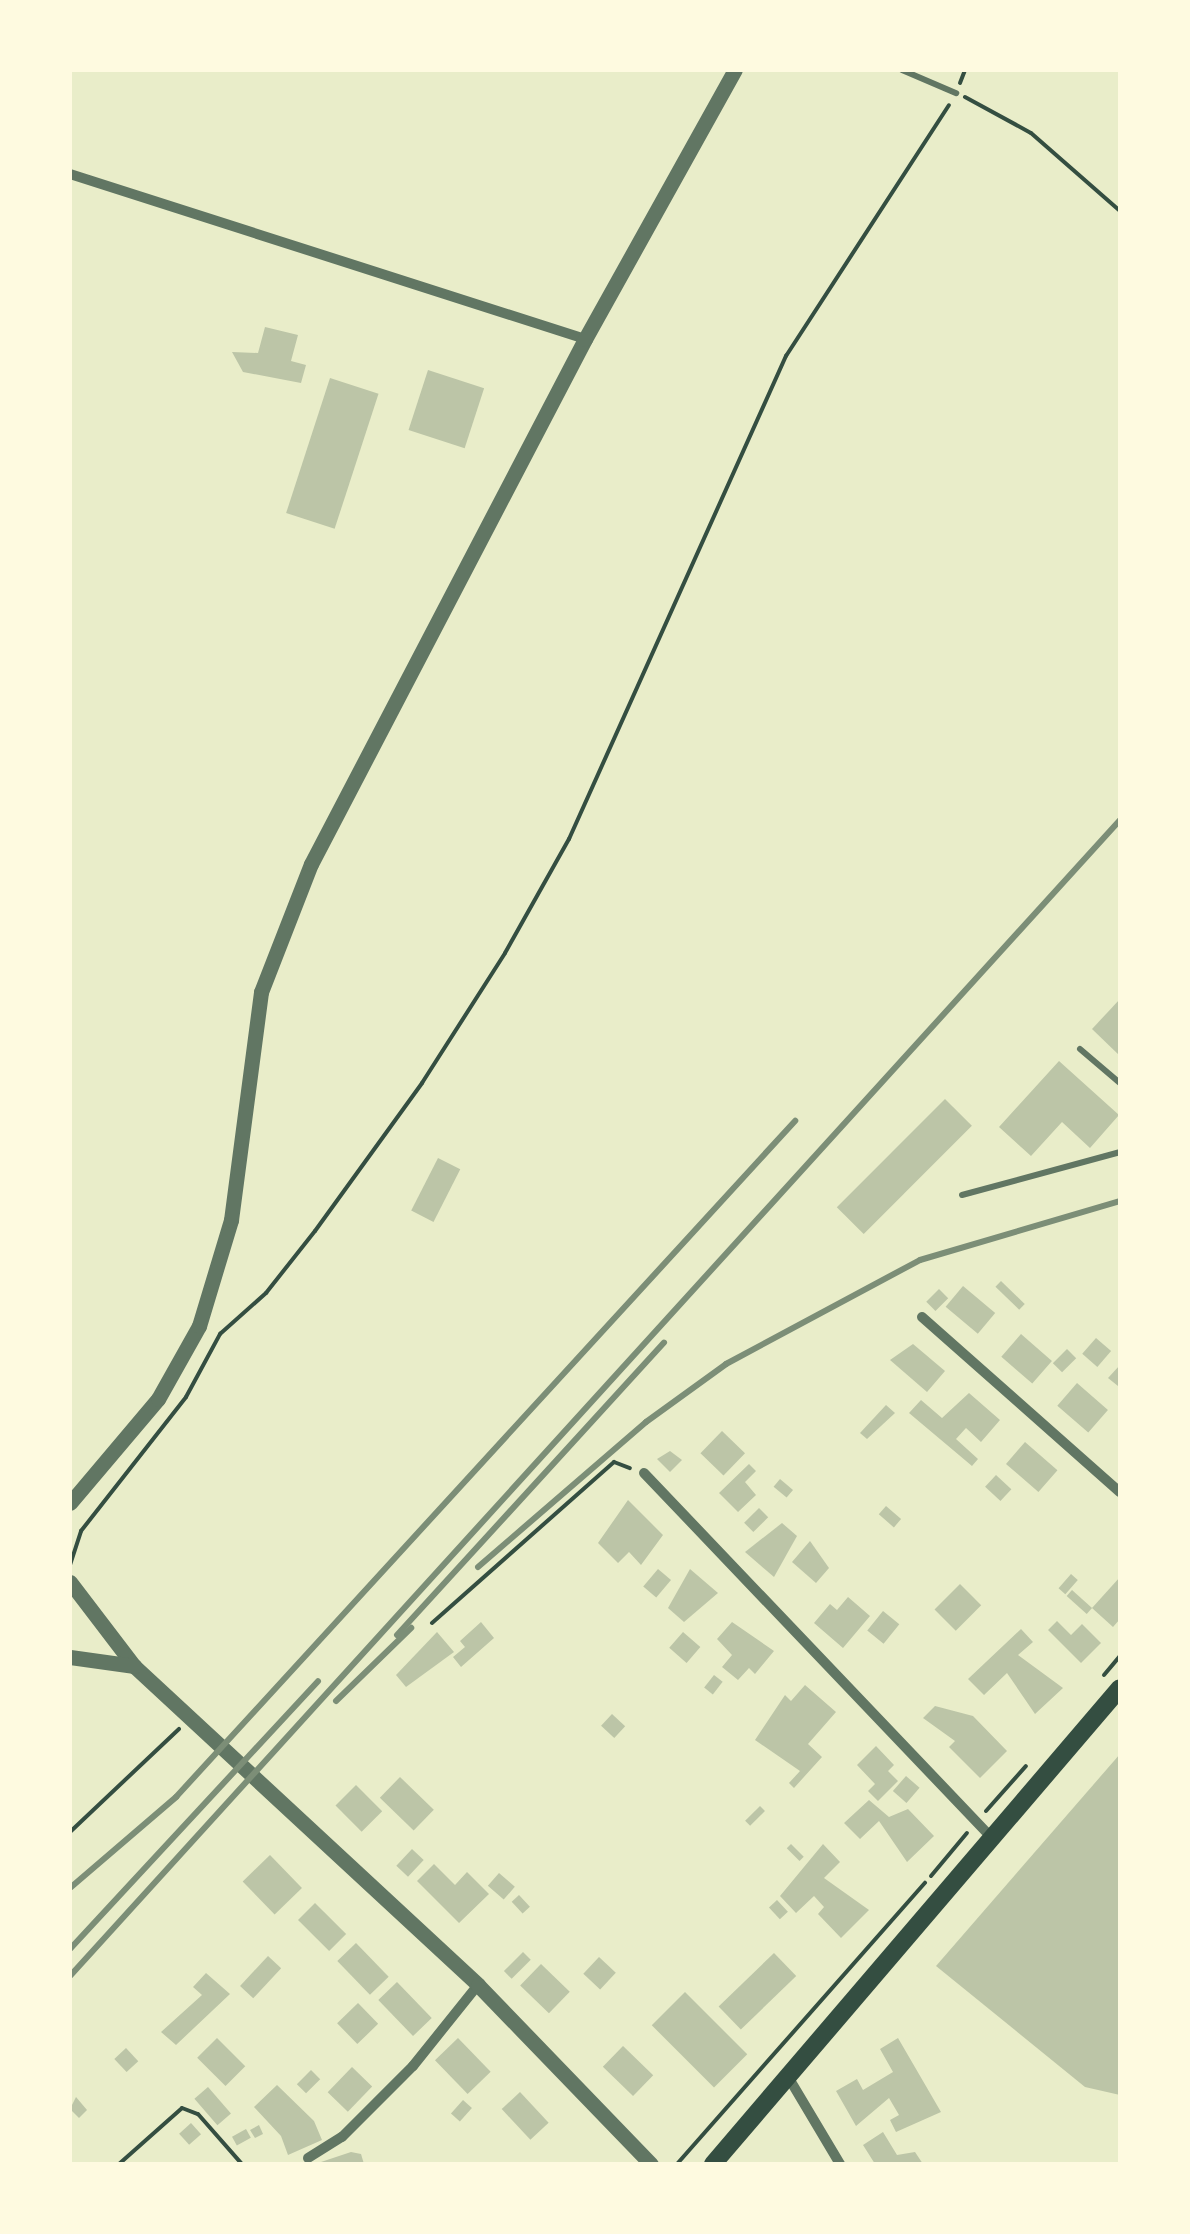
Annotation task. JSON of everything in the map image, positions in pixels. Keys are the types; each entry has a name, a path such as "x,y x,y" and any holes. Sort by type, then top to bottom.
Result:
{"main road":[{"path":"712,2164 1120,1688"}],"street":[{"path":"70,1503 158,1400 199,1326 231,1220 261,992 285,925 585,339 735,70"},
{"path":"70,174 585,339"},
{"path":"922,1317 1120,1492"},
{"path":"644,1473 991,1837"},
{"path":"70,1582 134,1666 478,1985 651,2164"},
{"path":"70,1657 134,1666"},
{"path":"308,2158 342,2137 413,2066 478,1985"},
{"path":"786,2074 840,2164"}],"lane":[{"path":"902,70 956,92"},
{"path":"1080,1048 1120,1083"},
{"path":"962,1196 1120,1152"}],"path":[{"path":"70,1565 81,1531 186,1397 220,1334 266,1293 315,1230 422,1083 505,953 569,838 786,356 956,92 965,70"},
{"path":"956,92 1031,133 1120,211"},
{"path":"432,1623 614,1462 644,1473"},
{"path":"1097,1683 1120,1656"},
{"path":"70,1832 188,1719"},
{"path":"677,2164 1028,1763"},
{"path":"119,2164 182,2108 198,2114 242,2164"}],"building":[{"path":"265,327 298,335 291,361 306,365 301,383 243,372 232,352 258,353"},
{"path":"428,370 484,388 465,448 409,430"},
{"path":"330,378 379,394 335,529 286,513"},
{"path":"1120,999 1120,1056 1092,1029"},
{"path":"1059,1061 1119,1115 1090,1148 1062,1122 1031,1156 999,1127"},
{"path":"945,1099 972,1126 864,1234 837,1207"},
{"path":"438,1158 460,1169 433,1222 411,1211"},
{"path":"1001,1281 1025,1304 1019,1310 995,1287"},
{"path":"963,1286 995,1313 978,1334 946,1307"},
{"path":"939,1289 948,1298 935,1311 926,1302"},
{"path":"1021,1334 1052,1361 1032,1384 1001,1357"},
{"path":"1096,1338 1111,1351 1097,1367 1082,1354"},
{"path":"913,1344 945,1371 927,1392 890,1360"},
{"path":"1067,1349 1076,1358 1062,1372 1053,1363"},
{"path":"1120,1365 1120,1384 1118,1386 1108,1378"},
{"path":"1077,1383 1108,1410 1088,1433 1057,1406"},
{"path":"969,1393 1000,1420 981,1442 966,1428 956,1439 978,1459 972,1466 909,1413 921,1400 942,1418"},
{"path":"886,1405 895,1413 867,1439 860,1433"},
{"path":"722,1431 745,1453 723,1476 700,1453"},
{"path":"1025,1442 1057,1470 1038,1492 1006,1464"},
{"path":"670,1451 682,1460 670,1472 657,1459"},
{"path":"749,1464 756,1471 745,1482 756,1495 738,1512 719,1493"},
{"path":"996,1475 1011,1489 1000,1501 985,1487"},
{"path":"780,1479 793,1490 787,1498 774,1487"},
{"path":"628,1500 663,1535 641,1565 629,1552 618,1563 598,1543"},
{"path":"886,1506 901,1519 894,1527 879,1514"},
{"path":"759,1508 768,1517 753,1532 744,1523"},
{"path":"782,1523 797,1536 774,1577 745,1552"},
{"path":"810,1541 829,1568 816,1583 792,1562"},
{"path":"658,1569 671,1580 656,1598 643,1587"},
{"path":"690,1569 718,1593 684,1622 668,1608"},
{"path":"1071,1574 1078,1580 1065,1594 1059,1588"},
{"path":"1120,1577 1120,1619 1113,1627 1092,1608"},
{"path":"960,1584 981,1605 956,1631 935,1609"},
{"path":"1072,1590 1092,1608 1087,1614 1067,1596"},
{"path":"848,1597 870,1616 843,1648 814,1623 830,1604 837,1610"},
{"path":"883,1611 899,1624 884,1644 867,1630"},
{"path":"1057,1621 1071,1635 1082,1624 1101,1643 1081,1663 1048,1630"},
{"path":"481,1622 494,1638 461,1667 453,1657 465,1647 460,1641"},
{"path":"732,1622 774,1651 755,1674 749,1668 738,1680 722,1667 732,1655 717,1639"},
{"path":"1021,1629 1033,1642 1018,1655 1063,1688 1035,1714 1007,1673 984,1695 968,1679"},
{"path":"437,1632 454,1652 406,1687 396,1675"},
{"path":"683,1632 700,1647 687,1663 669,1648"},
{"path":"714,1675 723,1682 713,1694 704,1688"},
{"path":"805,1685 836,1712 808,1744 822,1757 794,1788 789,1783 800,1771 755,1740 785,1695 791,1701"},
{"path":"935,1706 973,1716 1007,1751 980,1778 949,1747 955,1741 923,1718"},
{"path":"612,1714 625,1726 614,1738 601,1726"},
{"path":"876,1746 894,1765 888,1771 898,1781 878,1801 868,1791 875,1784 857,1765"},
{"path":"1120,1754 1120,2095 1085,2087 936,1966"},
{"path":"906,1776 920,1788 906,1803 893,1791"},
{"path":"400,1777 434,1810 414,1831 380,1798"},
{"path":"356,1785 382,1811 362,1832 335,1806"},
{"path":"869,1800 889,1817 908,1809 934,1836 907,1862 879,1821 860,1839 844,1823"},
{"path":"760,1806 765,1811 750,1826 745,1821"},
{"path":"791,1844 804,1857 799,1861 787,1848"},
{"path":"823,1844 840,1862 824,1878 869,1910 841,1938 818,1914 824,1907 814,1896 796,1913 780,1896"},
{"path":"412,1849 424,1860 408,1877 396,1866"},
{"path":"270,1855 302,1888 275,1914 243,1881"},
{"path":"434,1864 455,1885 467,1872 489,1894 459,1923 417,1881"},
{"path":"499,1873 515,1887 504,1900 488,1886"},
{"path":"519,1895 530,1907 523,1914 512,1902"},
{"path":"777,1900 788,1912 780,1919 769,1908"},
{"path":"315,1903 346,1934 329,1951 298,1920"},
{"path":"356,1943 389,1977 370,1995 337,1961"},
{"path":"523,1952 531,1960 512,1979 504,1971"},
{"path":"774,1953 796,1976 741,2030 719,2006"},
{"path":"268,1956 281,1968 253,1998 240,1986"},
{"path":"599,1957 616,1973 600,1990 583,1974"},
{"path":"541,1964 570,1992 549,2013 520,1986"},
{"path":"206,1973 230,1994 176,2045 161,2032 202,1995 193,1987"},
{"path":"397,1982 432,2018 413,2036 378,2000"},
{"path":"685,1992 747,2054 714,2087 652,2025"},
{"path":"358,2003 378,2024 357,2044 337,2023"},
{"path":"217,2038 245,2066 225,2086 197,2058"},
{"path":"458,2038 491,2072 468,2094 435,2060"},
{"path":"898,2038 941,2112 896,2132 890,2120 899,2115 889,2098 856,2126 836,2091 857,2079 863,2090 893,2072 880,2049"},
{"path":"623,2046 653,2075 633,2096 603,2067"},
{"path":"126,2048 138,2061 127,2072 114,2059"},
{"path":"352,2067 372,2086 348,2112 328,2092"},
{"path":"311,2070 320,2079 306,2093 297,2084"},
{"path":"277,2085 314,2121 322,2140 288,2155 281,2136 254,2107"},
{"path":"208,2087 231,2113 217,2125 194,2099"},
{"path":"520,2092 549,2123 530,2140 502,2109"},
{"path":"76,2097 87,2110 79,2118 70,2109"},
{"path":"463,2100 472,2108 460,2121 451,2113"},
{"path":"191,2123 201,2134 189,2145 179,2134"},
{"path":"259,2125 263,2134 255,2138 250,2130"},
{"path":"246,2129 251,2138 237,2146 232,2137"},
{"path":"883,2132 897,2155 915,2152 923,2164 875,2164 863,2145"},
{"path":"351,2152 361,2154 364,2164 315,2164"}],"railway":[{"path":"70,1976 1120,820"},
{"path":"70,1888 176,1797 795,1121"},
{"path":"478,1567 646,1422 726,1364 920,1260 1120,1201"},
{"path":"397,1635 664,1343"},
{"path":"336,1701 411,1628"},
{"path":"70,1949 318,1681"}]}
